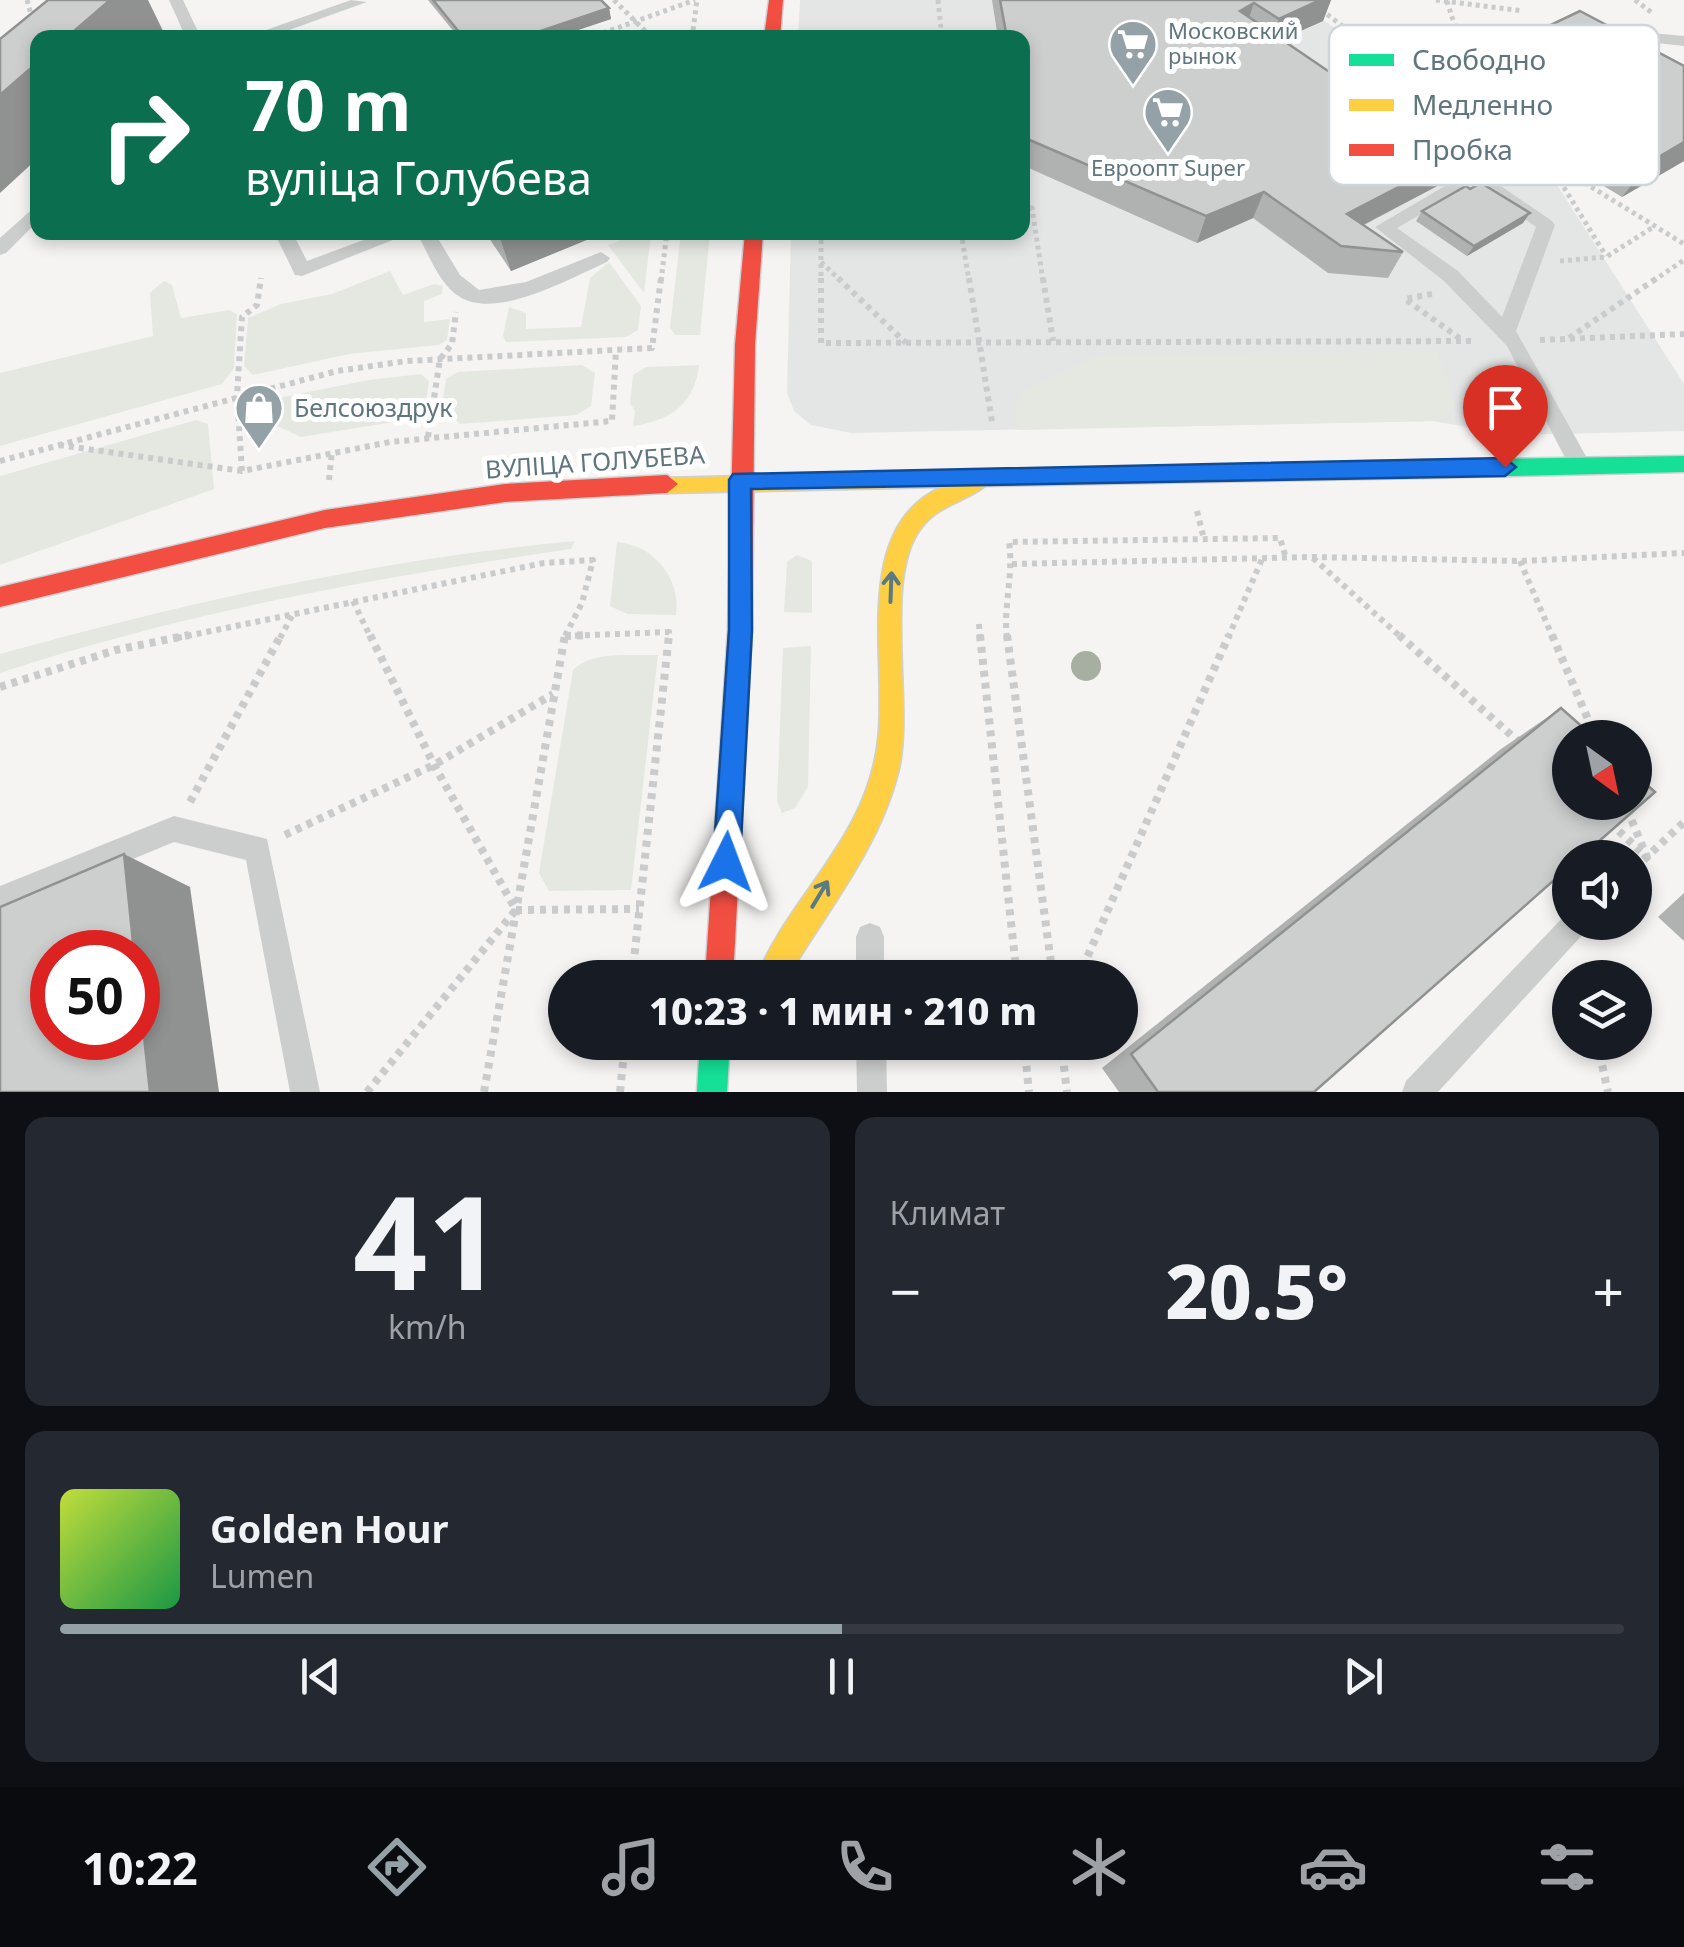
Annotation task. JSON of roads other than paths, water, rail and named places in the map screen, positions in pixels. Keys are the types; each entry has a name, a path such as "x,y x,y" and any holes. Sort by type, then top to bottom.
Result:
{"main road":[{"path":"773,30 776,0"},
{"path":"720,960 740,630 740,480 753,240"},
{"name":"ВУЛІЦА ГОЛУБЕВА","path":"0,597 228,540 344,516 571,488 740,480 1684,464"},
{"path":"781,960 871,806 891,754 895,704 890,585 904,528 914,513 942,494 1000,478"},
{"path":"713,1083 724,1060"}],"lane":[{"path":"176,0 190,30"},
{"path":"274,30 360,2"},
{"path":"1659,39 1684,42"},
{"path":"1458,185 1384,227 1450,276 1510,337 1581,467"},
{"path":"1484,185 1546,224 1510,337"},
{"path":"0,249 30,218"},
{"path":"287,240 302,270 383,240"},
{"path":"429,240 460,286 470,295 482,298 512,294 602,258"},
{"path":"0,900 174,829 258,848 305,1092"},
{"path":"870,937 870,960"},
{"path":"1417,1092 1559,940"},
{"path":"871,1060 872,1092"}],"place":[{"name":"Московский рынок","path":"1133,86"},
{"name":"Евроопт Super","path":"1168,154"},
{"name":"Белсоюздрук","path":"259,450"}]}
